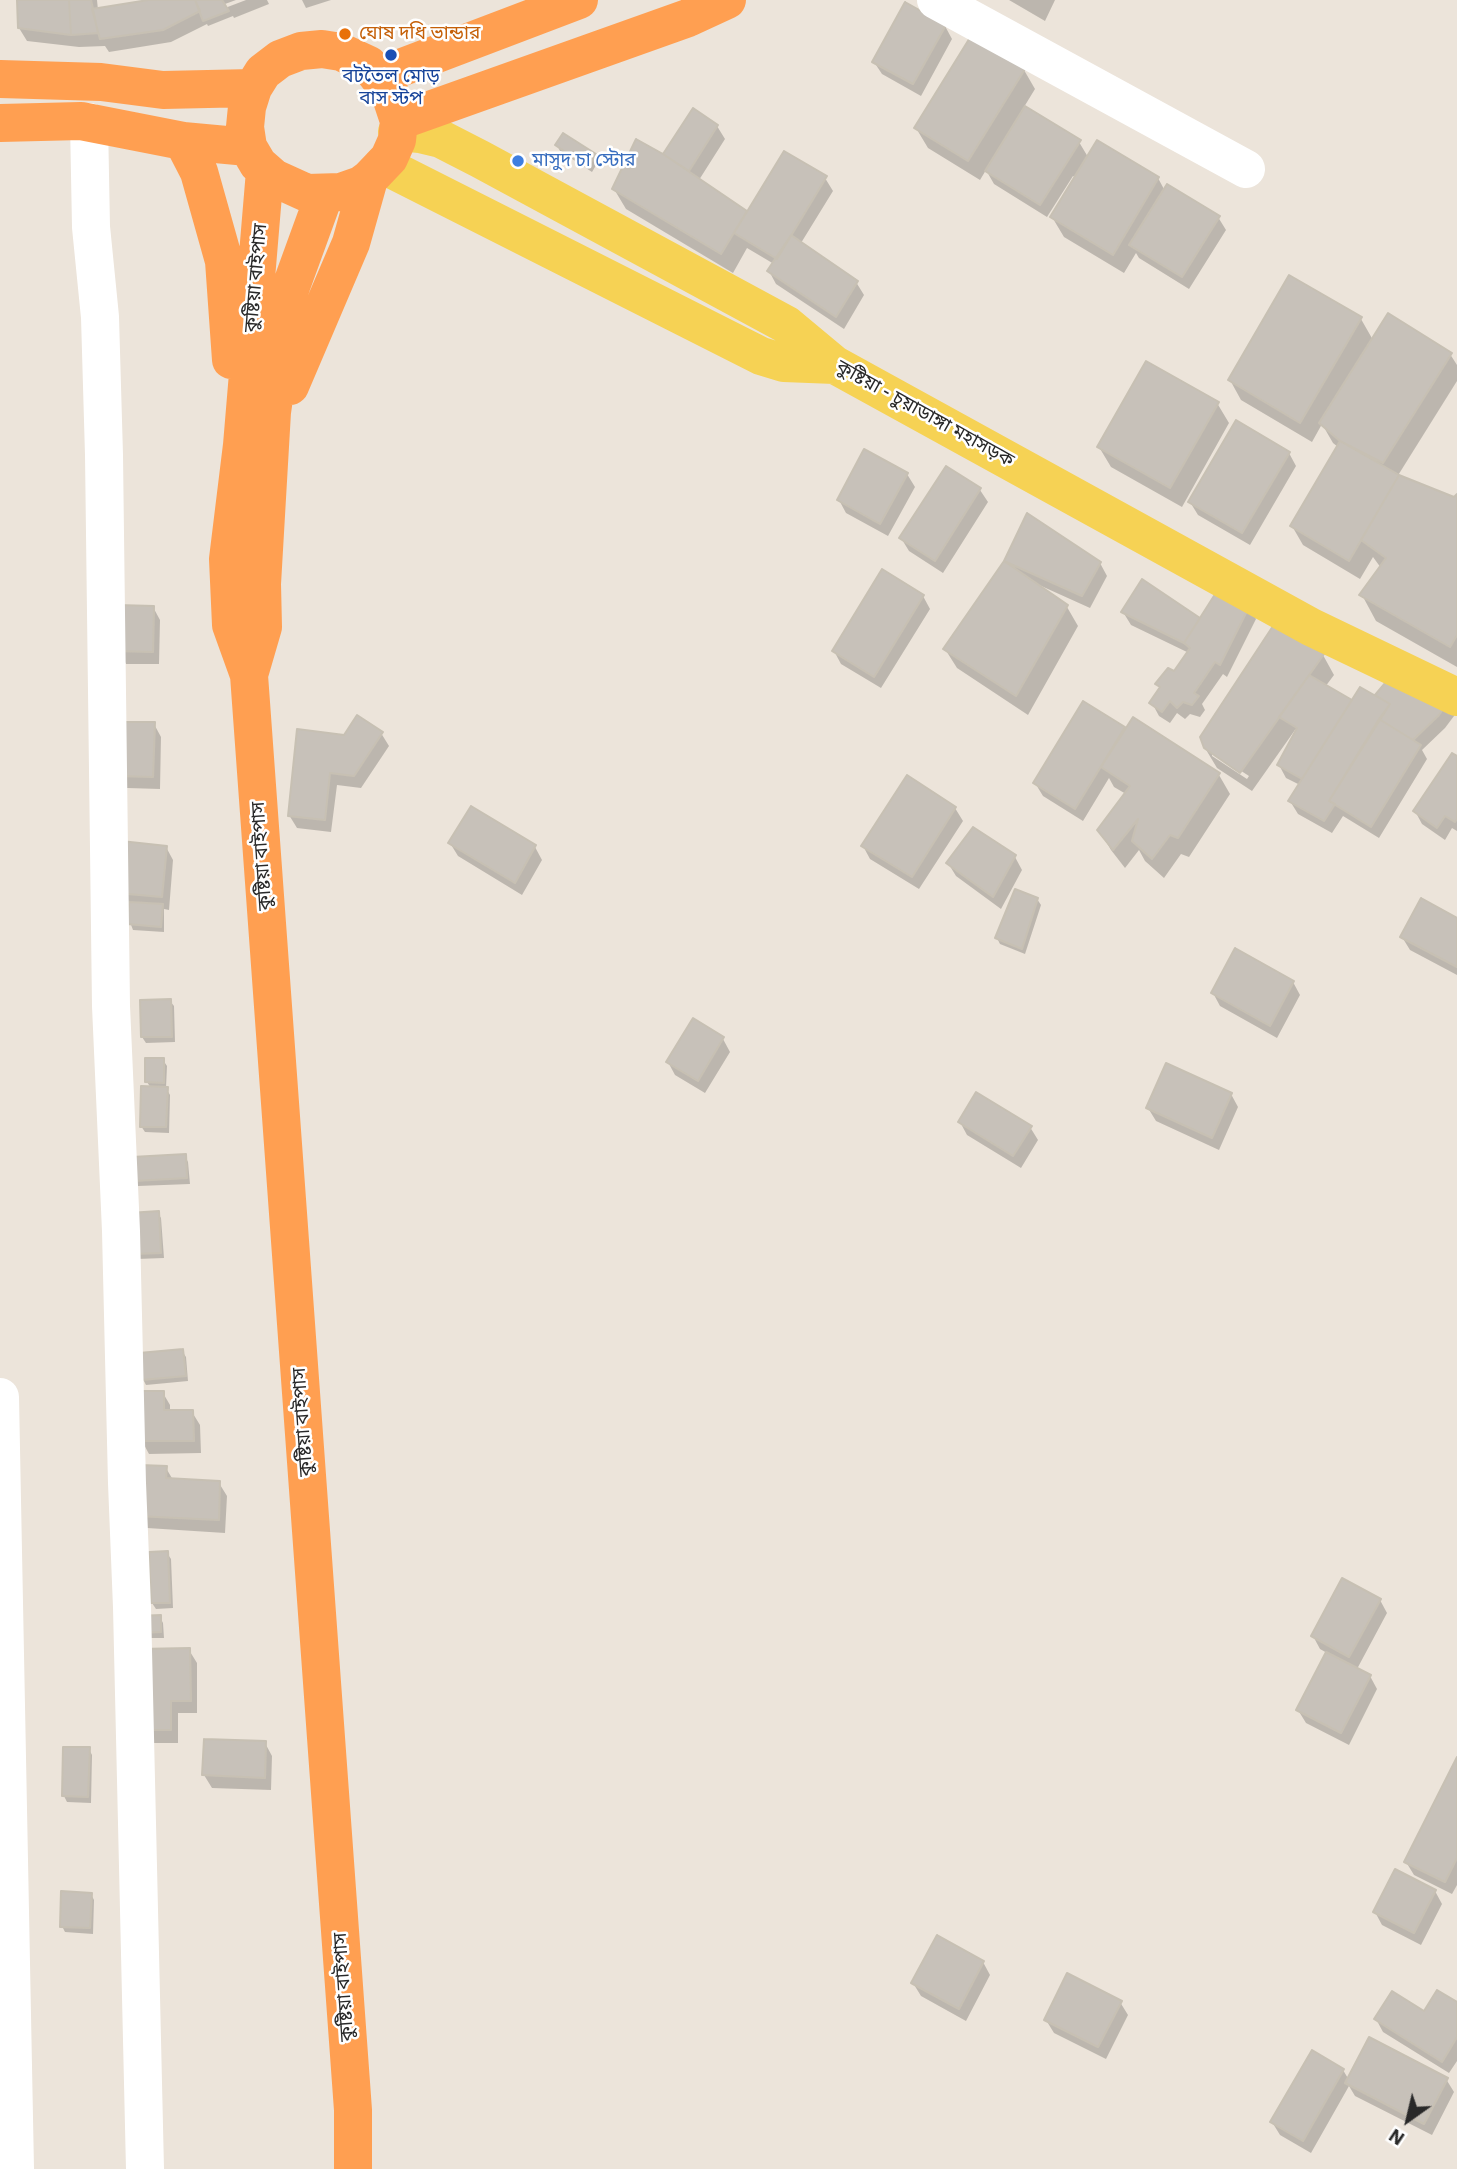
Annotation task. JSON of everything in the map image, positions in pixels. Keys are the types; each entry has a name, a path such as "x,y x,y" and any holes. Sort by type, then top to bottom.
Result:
{"highway":[{"path":"379,75 579,0"},
{"path":"267,489 284,402 387,150 392,98 379,75 355,56 322,49 301,51 280,59 263,72 253,88 246,117 257,159 274,178 307,193 341,192 361,185 387,150 727,0"},
{"path":"0,79 101,82 163,90 253,88"},
{"path":"5,123 85,122 257,159"},
{"path":"183,141 199,173 224,261 228,326 242,445"},
{"name":"কুষ্টিয়া বাইপাস","path":"257,159 242,445 228,559 231,625 248,675 353,2110 354,2169"},
{"name":"কুষ্টিয়া বাইপাস","path":"248,675 263,626 262,584 272,412 289,292 325,193"}],"main road":[{"name":"কুষ্টিয়া - চুয়াডাঙ্গা মহাসড়ক","path":"387,150 420,134 441,139 787,326 835,365 1311,627 1457,697"},
{"path":"387,150 761,356 784,363 835,365"}],"street":[{"path":"936,0 1246,169"},
{"path":"85,122 100,317 111,1006 121,1231 132,1607 145,2169"},
{"path":"0,1396 15,2169"}],"building":[{"path":"17,0 69,0 71,35 18,28"},
{"path":"69,0 91,0 98,33 71,35"},
{"path":"148,0 195,0 200,11 163,30 100,39 92,9"},
{"path":"195,0 222,0 229,11 203,21"},
{"path":"905,2 946,25 913,84 872,62"},
{"path":"971,36 1025,69 968,161 914,128"},
{"path":"1025,106 1081,140 1040,205 985,171"},
{"path":"693,108 718,125 689,171 663,154"},
{"path":"563,133 596,154 588,167 555,145"},
{"path":"636,139 663,154 747,211 721,254 612,189"},
{"path":"1097,140 1159,177 1113,255 1050,217"},
{"path":"784,151 827,176 777,259 734,233"},
{"path":"1167,184 1220,216 1182,277 1129,245"},
{"path":"791,235 858,281 836,317 767,271"},
{"path":"1289,275 1362,317 1300,423 1228,380"},
{"path":"1388,313 1452,353 1383,463 1340,441 1319,423"},
{"path":"1146,361 1219,402 1170,488 1097,447"},
{"path":"1236,420 1290,452 1242,533 1188,502"},
{"path":"1340,441 1399,475 1349,561 1290,526"},
{"path":"864,449 908,473 880,524 837,500"},
{"path":"946,466 981,488 935,561 899,538"},
{"path":"1399,475 1454,497 1457,494 1457,635 1450,647 1359,595 1386,558 1361,540"},
{"path":"1027,513 1101,562 1082,596 1004,561"},
{"path":"1004,561 1068,605 1016,696 943,649"},
{"path":"882,569 924,595 874,677 832,651"},
{"path":"1142,579 1200,618 1184,643 1121,612"},
{"path":"1219,588 1250,605 1220,665 1215,662 1194,693 1199,696 1192,705 1183,702 1177,708 1170,701 1162,712 1149,703 1160,687 1155,684 1168,668 1174,671 1190,648 1184,643"},
{"path":"117,605 154,606 153,652 117,651"},
{"path":"1275,623 1324,654 1240,773 1204,748 1200,737"},
{"path":"1309,675 1352,700 1302,779 1277,765 1297,728 1279,717"},
{"path":"1386,682 1451,697 1439,715 1413,740 1379,719 1390,704 1375,695"},
{"path":"1360,687 1390,704 1329,801 1335,804 1324,821 1288,801"},
{"path":"1083,701 1125,727 1075,809 1033,783"},
{"path":"357,715 383,732 354,776 330,773 325,820 288,816 297,729 344,735"},
{"path":"1133,717 1220,773 1178,838 1170,835 1152,859 1132,841 1138,819 1113,850 1097,830 1130,786 1101,767"},
{"path":"1379,719 1421,745 1371,827 1329,801"},
{"path":"119,722 155,722 153,777 118,776"},
{"path":"1452,753 1457,756 1457,819 1455,822 1445,816 1437,828 1413,811"},
{"path":"907,775 956,807 912,877 861,846"},
{"path":"471,806 536,845 515,883 448,843"},
{"path":"973,827 1016,855 993,897 946,863"},
{"path":"121,841 167,846 162,897 117,893"},
{"path":"1015,889 1038,898 1022,949 995,938"},
{"path":"1421,898 1457,918 1457,967 1400,937"},
{"path":"129,902 163,904 161,927 127,924"},
{"path":"1235,948 1294,981 1270,1026 1211,993"},
{"path":"171,999 172,1037 141,1037 140,1000"},
{"path":"693,1018 724,1037 698,1081 666,1062"},
{"path":"145,1058 164,1058 164,1083 145,1082"},
{"path":"1166,1063 1232,1093 1212,1138 1146,1108"},
{"path":"141,1086 168,1087 166,1127 140,1127"},
{"path":"976,1092 1032,1126 1013,1156 958,1122"},
{"path":"186,1154 187,1178 133,1181 132,1157"},
{"path":"159,1211 161,1253 131,1254 129,1213"},
{"path":"183,1349 186,1376 141,1380 139,1353"},
{"path":"139,1391 164,1391 164,1410 193,1410 194,1441 140,1441"},
{"path":"140,1465 167,1466 166,1478 220,1481 219,1520 137,1516"},
{"path":"168,1551 170,1603 151,1603 149,1552"},
{"path":"1342,1578 1381,1599 1349,1657 1311,1636"},
{"path":"161,1615 161,1632 137,1633 137,1616"},
{"path":"190,1648 191,1701 171,1701 171,1730 140,1730 139,1649"},
{"path":"1326,1652 1371,1675 1341,1733 1296,1710"},
{"path":"204,1739 266,1741 265,1778 202,1775"},
{"path":"63,1747 90,1747 88,1797 62,1796"},
{"path":"1457,1757 1457,1858 1445,1882 1404,1862"},
{"path":"1395,1869 1436,1890 1414,1933 1373,1912"},
{"path":"61,1891 92,1893 90,1928 60,1927"},
{"path":"937,1935 984,1961 959,2009 911,1983"},
{"path":"1067,1973 1122,2001 1098,2047 1044,2020"},
{"path":"1437,1990 1457,2002 1457,2037 1442,2062 1374,2019 1392,1991 1424,2011"},
{"path":"1369,2037 1448,2078 1424,2124 1345,2083"},
{"path":"1312,2050 1344,2069 1303,2141 1270,2122"}],"place":[{"name":"ঘোষ দধি ভান্ডার","path":"345,34"},
{"name":"বটতৈল মোড় বাস স্টপ","path":"391,55"},
{"name":"মাসুদ চা স্টোর","path":"518,161"}]}
